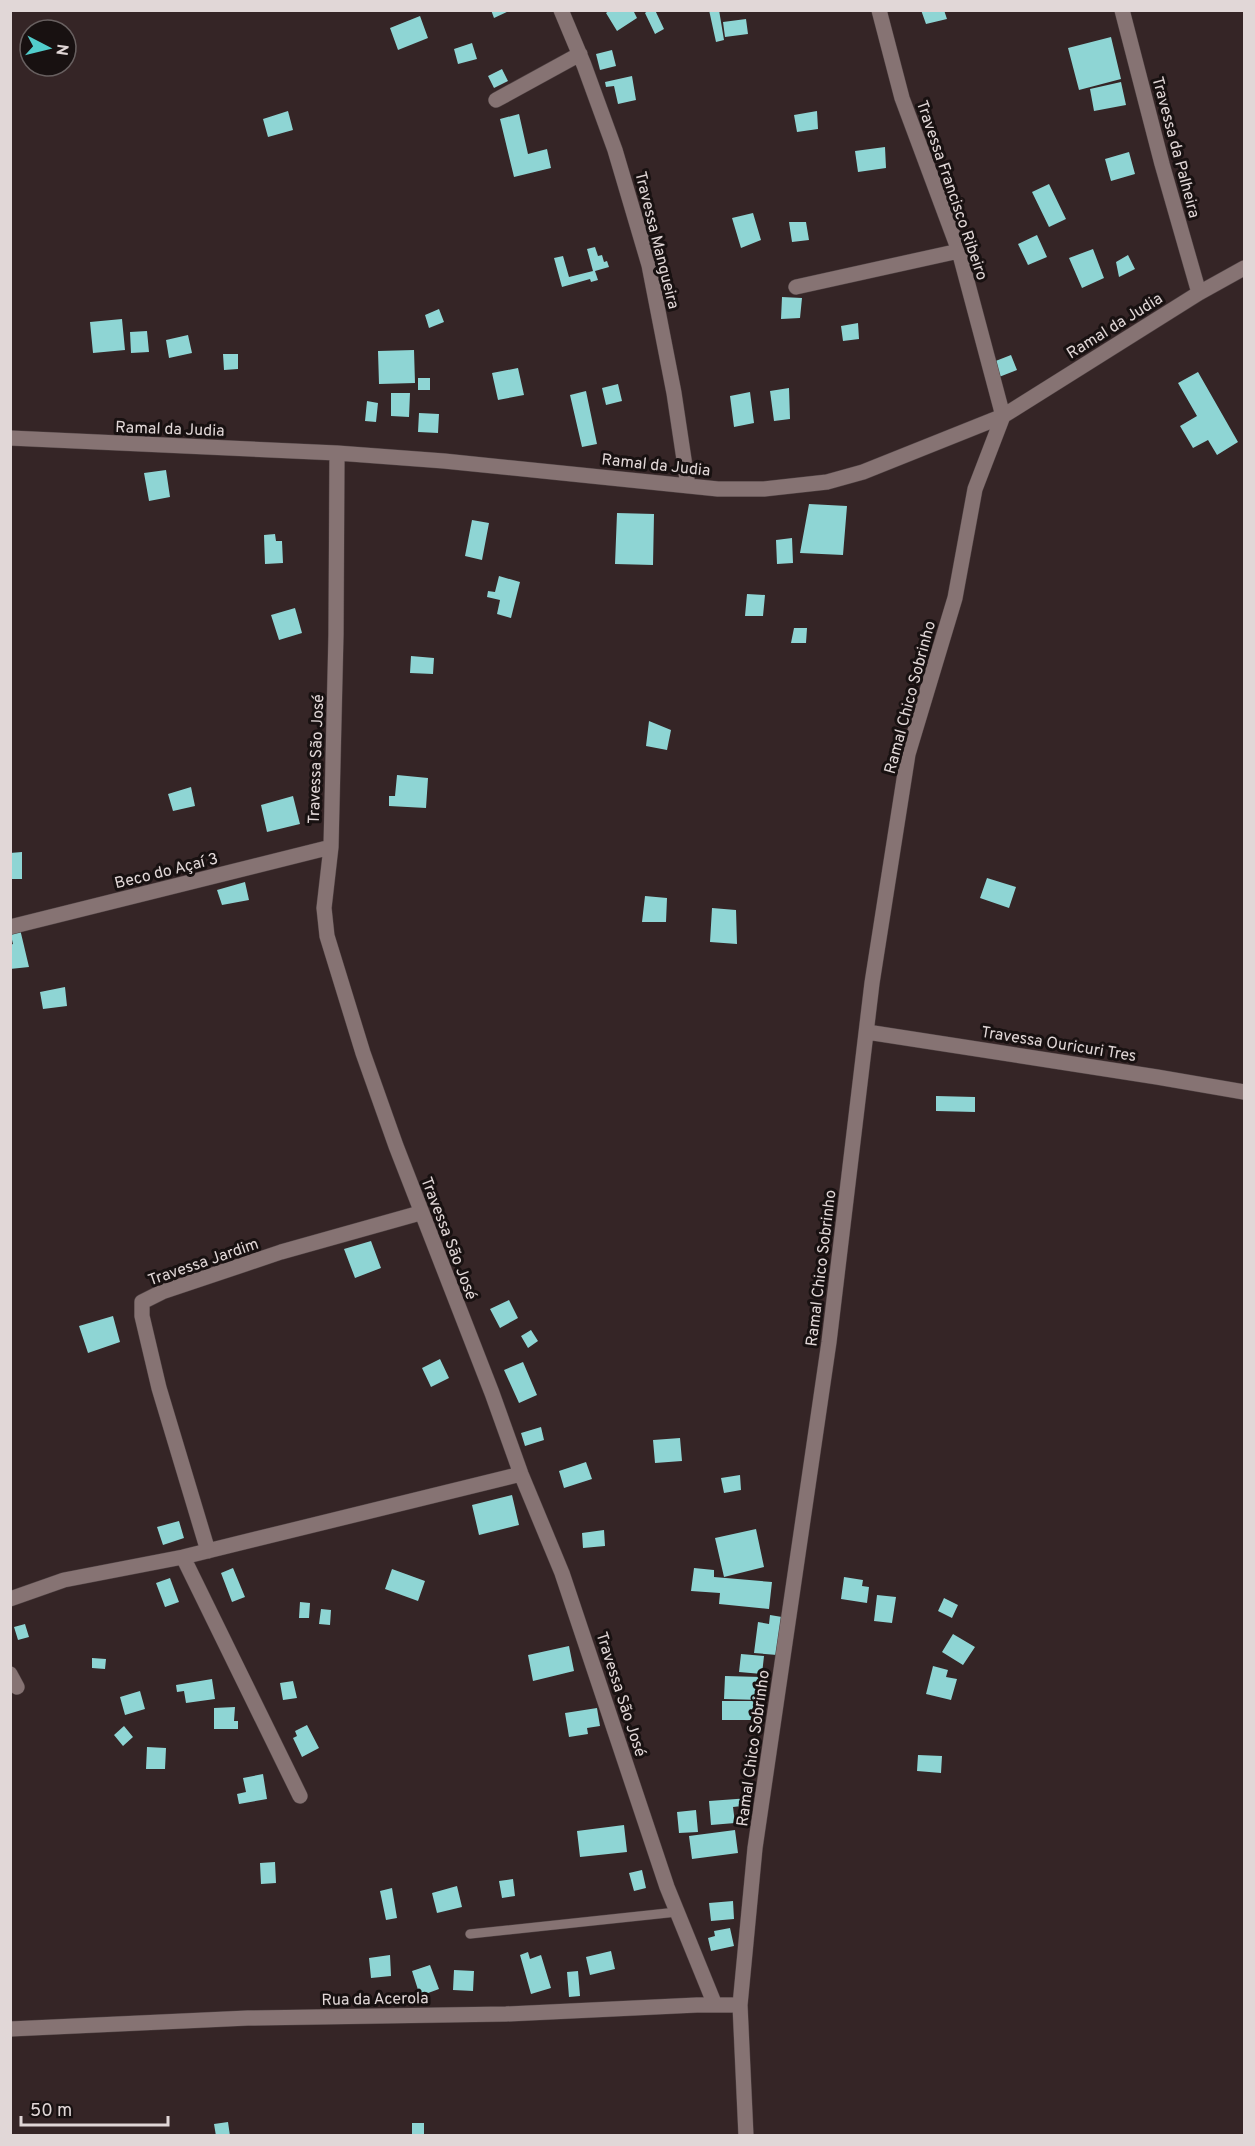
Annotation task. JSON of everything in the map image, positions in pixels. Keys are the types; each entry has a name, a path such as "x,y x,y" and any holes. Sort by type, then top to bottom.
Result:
{"street":[{"name":"Travessa Mangueira","path":"561,10 580,54 619,160 649,265 674,393 688,486"},
{"name":"Travessa Francisco Ribeiro","path":"879,10 902,98 959,251 1003,416"},
{"name":"Travessa da Palheira","path":"1122,10 1162,165 1199,293"},
{"path":"496,100 580,54"},
{"path":"796,286 959,251"},
{"name":"Ramal da Judia","path":"10,438 337,453 444,461 688,486 764,489 827,482 863,472 1003,416 1199,293 1245,268"},
{"name":"Ramal Chico Sobrinho","path":"746,2136 740,2005 755,1848 830,1342 872,983 908,754 955,598 975,489 1003,416"},
{"name":"Travessa São José","path":"337,453 331,847 324,908 327,936 363,1053 420,1213 492,1393 521,1474 562,1573 677,1912 715,2005"},
{"name":"Beco do Açaí 3","path":"10,927 331,847"},
{"name":"Travessa Ouricuri Tres","path":"867,1032 1245,1092"},
{"name":"Travessa Jardim","path":"208,1551 159,1388 142,1316 142,1302 162,1292 281,1252 420,1213"},
{"path":"10,1599 64,1580 183,1557 521,1474"},
{"path":"183,1557 300,1796"},
{"name":"Rua da Acerola","path":"10,2029 248,2018 506,2014 740,2005"}],"lane":[{"path":"470,1934 677,1912"}],"building":[{"path":"491,10 511,10 494,18"},
{"path":"610,10 633,10 637,18 617,31 606,13"},
{"path":"655,10 664,29 655,34 645,13"},
{"path":"709,10 719,10 724,40 716,42"},
{"path":"921,10 944,10 947,19 926,24"},
{"path":"420,16 428,38 398,50 390,28"},
{"path":"746,19 748,34 725,37 723,22"},
{"path":"1111,37 1121,79 1079,90 1068,48"},
{"path":"472,43 477,59 458,64 454,49"},
{"path":"612,50 616,66 600,70 596,54"},
{"path":"502,69 508,81 494,88 488,76"},
{"path":"632,76 636,100 618,104 614,86 606,87 605,82"},
{"path":"1121,82 1126,105 1094,111 1090,89"},
{"path":"288,111 293,130 268,137 263,119"},
{"path":"817,111 818,129 797,132 794,115"},
{"path":"519,114 528,154 547,149 551,168 514,177 500,119"},
{"path":"885,147 886,168 858,172 855,151"},
{"path":"1129,152 1135,174 1111,181 1105,159"},
{"path":"1049,184 1066,219 1049,227 1032,192"},
{"path":"753,213 761,240 741,248 732,218"},
{"path":"789,222 806,222 809,240 792,242"},
{"path":"1037,235 1047,257 1028,265 1018,244"},
{"path":"595,247 598,256 602,255 609,267 595,271 598,280 591,282 590,279 562,287 554,258 563,256 569,277 593,271 587,249"},
{"path":"1093,249 1104,278 1082,288 1069,258"},
{"path":"1128,255 1135,269 1119,277 1116,262"},
{"path":"782,297 802,298 800,318 781,319"},
{"path":"439,309 444,322 429,328 425,315"},
{"path":"122,319 125,350 93,353 90,322"},
{"path":"858,323 859,339 843,341 841,326"},
{"path":"147,331 149,352 131,353 130,332"},
{"path":"188,335 192,353 169,358 166,340"},
{"path":"414,350 415,383 379,384 378,351"},
{"path":"223,354 238,354 238,369 224,370"},
{"path":"1011,355 1017,370 999,377 993,362"},
{"path":"518,368 524,395 498,400 492,373"},
{"path":"1198,372 1238,442 1217,455 1208,440 1193,448 1180,426 1197,416 1178,383"},
{"path":"418,378 430,378 430,390 418,390"},
{"path":"618,384 622,401 606,405 602,388"},
{"path":"789,388 790,419 774,421 770,391"},
{"path":"586,391 597,444 582,447 570,395"},
{"path":"750,392 754,423 734,427 730,396"},
{"path":"391,393 410,393 409,417 391,416"},
{"path":"367,401 378,403 376,422 365,421"},
{"path":"419,413 439,414 438,433 418,432"},
{"path":"166,470 170,497 149,501 144,473"},
{"path":"809,504 847,506 843,555 800,553"},
{"path":"617,513 654,514 653,565 615,564"},
{"path":"472,520 489,523 482,560 465,556"},
{"path":"275,534 276,541 282,541 283,563 265,564 264,535"},
{"path":"792,538 793,563 777,564 776,540"},
{"path":"499,576 520,582 511,618 497,614 500,600 487,597 488,591 495,592"},
{"path":"747,594 765,595 763,616 745,616"},
{"path":"295,608 302,633 279,640 271,615"},
{"path":"794,628 807,628 806,643 791,643"},
{"path":"411,656 434,658 433,674 410,673"},
{"path":"649,721 671,730 667,750 646,746"},
{"path":"397,775 428,778 426,808 389,806 389,796 395,796"},
{"path":"191,787 195,806 173,811 168,794"},
{"path":"293,796 300,824 267,832 261,805"},
{"path":"22,852 22,879 10,879 10,853"},
{"path":"987,878 1016,887 1009,908 980,898"},
{"path":"245,882 249,900 222,905 217,890"},
{"path":"645,896 667,898 666,922 642,922"},
{"path":"712,908 736,910 737,944 710,942"},
{"path":"20,929 29,967 10,969 10,945 13,944 10,931"},
{"path":"65,987 67,1006 43,1009 40,992"},
{"path":"936,1096 975,1097 975,1112 936,1111"},
{"path":"371,1241 381,1268 355,1278 344,1249"},
{"path":"509,1300 518,1318 500,1328 490,1309"},
{"path":"113,1316 120,1342 88,1353 79,1326"},
{"path":"531,1330 538,1341 528,1348 521,1336"},
{"path":"440,1359 449,1378 431,1387 422,1368"},
{"path":"523,1362 537,1395 519,1403 504,1370"},
{"path":"541,1427 544,1440 525,1446 521,1433"},
{"path":"680,1438 682,1461 655,1463 653,1440"},
{"path":"586,1462 592,1479 564,1488 559,1471"},
{"path":"740,1475 741,1490 724,1493 721,1478"},
{"path":"512,1495 519,1525 479,1535 472,1505"},
{"path":"179,1521 184,1538 163,1545 157,1527"},
{"path":"756,1529 764,1567 724,1577 715,1538"},
{"path":"604,1530 605,1546 583,1548 582,1533"},
{"path":"233,1568 245,1597 232,1602 221,1573"},
{"path":"694,1568 714,1570 714,1577 772,1582 769,1609 719,1604 720,1593 691,1591"},
{"path":"392,1569 425,1581 418,1601 385,1589"},
{"path":"844,1577 863,1580 862,1586 869,1587 867,1603 841,1599"},
{"path":"170,1578 179,1602 165,1607 156,1583"},
{"path":"877,1595 896,1597 892,1623 874,1621"},
{"path":"944,1598 958,1605 952,1618 938,1611"},
{"path":"300,1602 310,1603 309,1618 299,1618"},
{"path":"321,1609 331,1610 330,1625 319,1624"},
{"path":"770,1615 782,1617 777,1655 754,1653 758,1622 769,1624"},
{"path":"25,1624 29,1637 18,1640 14,1627"},
{"path":"953,1634 975,1647 963,1665 942,1652"},
{"path":"569,1646 574,1671 533,1681 528,1655"},
{"path":"741,1654 764,1656 762,1674 739,1672"},
{"path":"92,1658 106,1659 105,1669 92,1668"},
{"path":"933,1666 948,1670 946,1677 957,1679 951,1700 926,1694"},
{"path":"725,1676 761,1677 761,1700 724,1699"},
{"path":"212,1679 215,1699 186,1703 184,1691 177,1692 176,1685"},
{"path":"293,1681 297,1698 283,1700 280,1683"},
{"path":"140,1691 145,1709 125,1715 120,1697"},
{"path":"722,1701 755,1701 754,1720 722,1720"},
{"path":"235,1707 234,1721 238,1721 238,1729 214,1729 214,1708"},
{"path":"597,1708 600,1726 587,1728 588,1734 569,1737 565,1713"},
{"path":"307,1725 319,1748 302,1757 293,1738 297,1736 295,1731"},
{"path":"124,1726 133,1737 123,1746 114,1735"},
{"path":"147,1747 166,1748 165,1769 146,1769"},
{"path":"918,1755 942,1756 941,1773 917,1771"},
{"path":"263,1774 267,1799 239,1804 237,1794 246,1792 243,1778"},
{"path":"750,1798 751,1805 733,1807 735,1823 711,1825 709,1801"},
{"path":"696,1810 698,1832 679,1833 677,1812"},
{"path":"624,1825 627,1852 580,1857 577,1831"},
{"path":"735,1830 738,1853 692,1859 689,1836"},
{"path":"275,1862 276,1883 261,1884 260,1863"},
{"path":"642,1870 646,1888 634,1891 629,1873"},
{"path":"513,1879 515,1896 502,1898 499,1881"},
{"path":"457,1886 462,1907 437,1913 432,1893"},
{"path":"392,1888 397,1918 386,1920 380,1891"},
{"path":"733,1901 734,1919 711,1921 709,1903"},
{"path":"730,1928 734,1946 711,1951 708,1938 715,1936 714,1931"},
{"path":"611,1951 615,1969 590,1975 586,1957"},
{"path":"528,1952 530,1959 541,1955 551,1988 531,1994 520,1955"},
{"path":"390,1955 391,1976 371,1978 369,1958"},
{"path":"430,1965 439,1989 420,1996 412,1971"},
{"path":"454,1970 474,1971 473,1991 453,1990"},
{"path":"578,1971 580,1996 569,1997 567,1972"},
{"path":"228,2122 230,2136 216,2136 214,2124"},
{"path":"412,2123 424,2123 424,2136 412,2136"}]}
